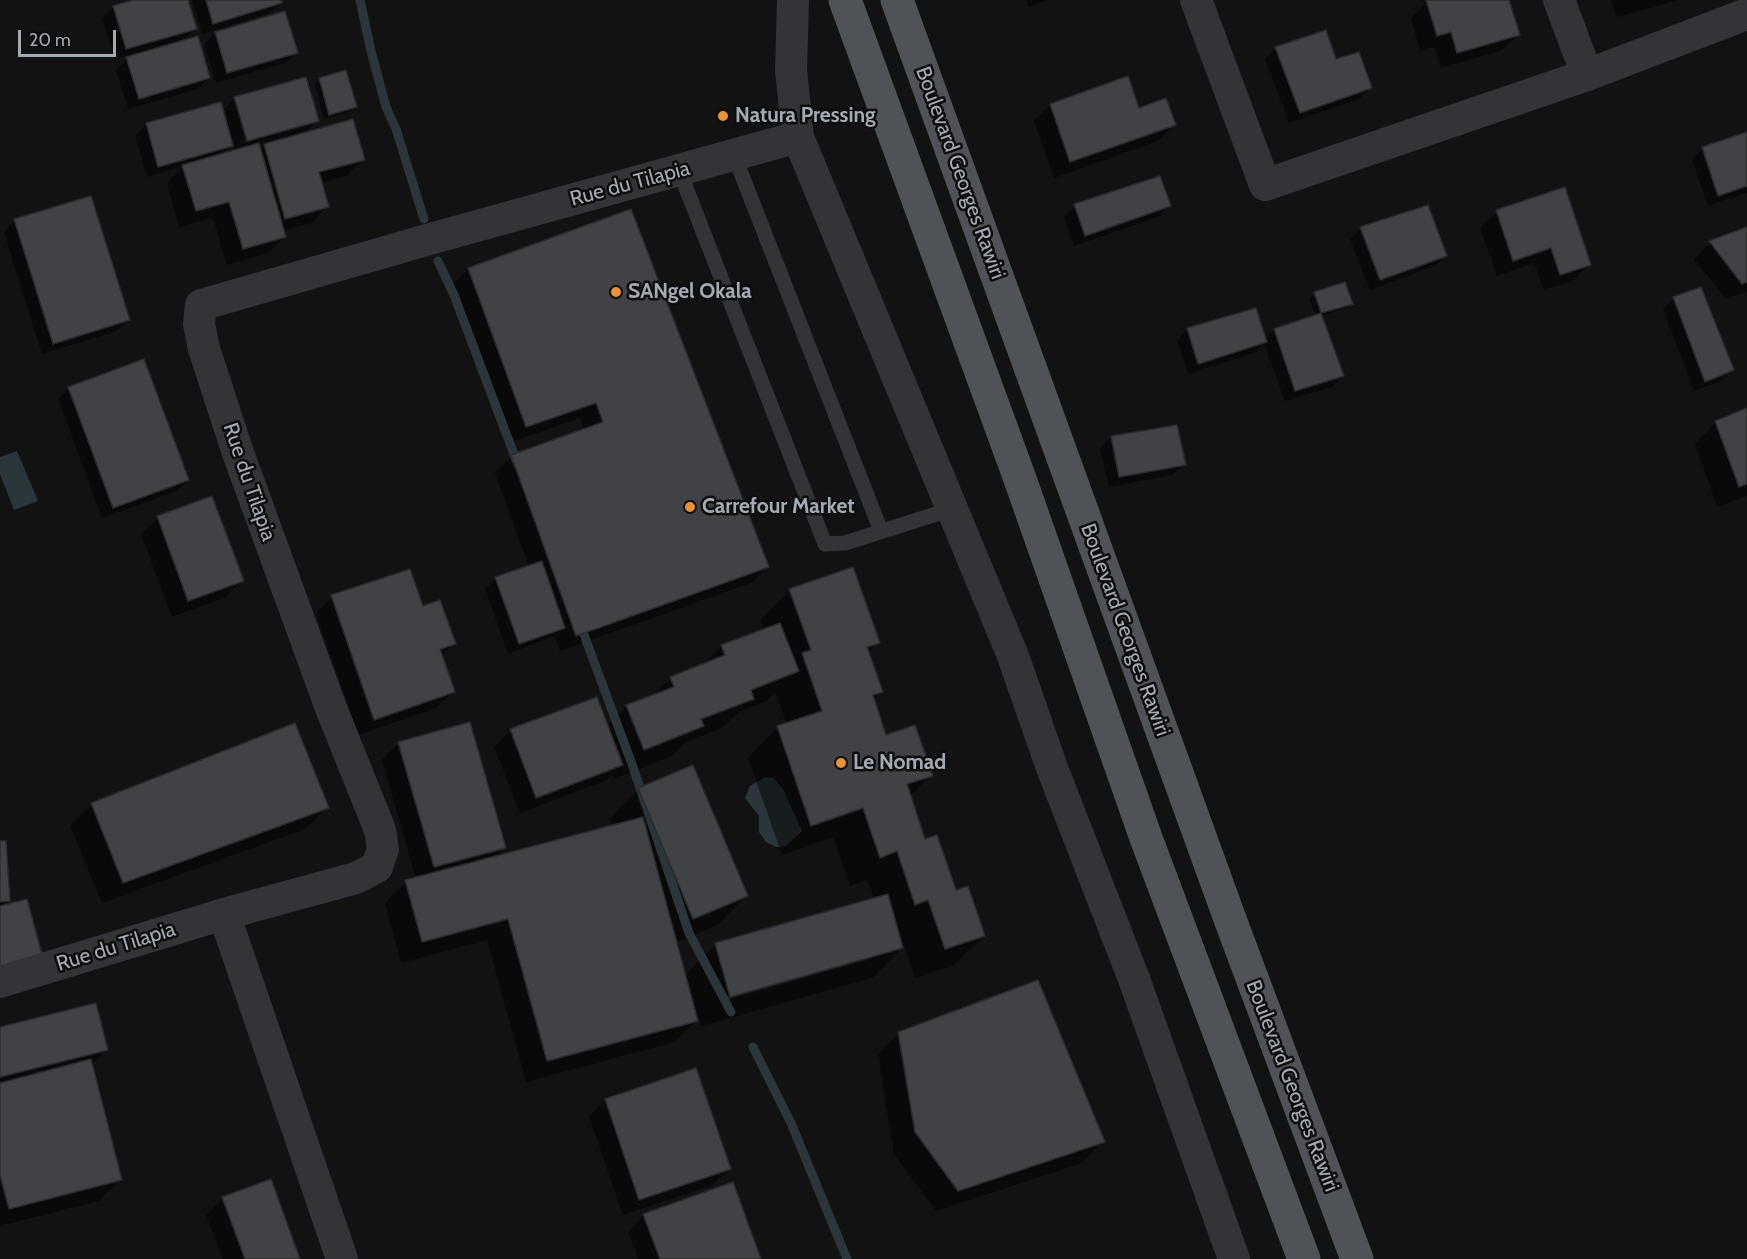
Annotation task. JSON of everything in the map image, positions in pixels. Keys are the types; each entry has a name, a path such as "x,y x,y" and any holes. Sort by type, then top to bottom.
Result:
{"main road":[{"path":"845,0 1020,479 1146,838 1304,1259"},
{"name":"Boulevard Georges Rawiri","path":"897,0 1230,919 1357,1259"}],"street":[{"path":"793,0 791,70 798,137 1013,656 1052,768 1134,979 1234,1259"},
{"path":"1196,0 1265,185 1587,75 1747,14"},
{"path":"1559,0 1587,75"},
{"name":"Rue du Tilapia","path":"0,982 224,914 356,878 377,867 383,849 380,830 331,708 238,453 204,349 199,324 201,305 798,137"},
{"path":"224,914 342,1259"}],"lane":[{"path":"734,155 881,531"},
{"path":"679,170 825,544 845,543 952,510"}],"shaded area":[{"path":"17,451 38,501 14,510 0,474 0,457"},
{"path":"765,777 774,778 783,789 802,831 786,846 776,847 766,842 759,832 759,816 745,798 750,786"}],"building":[{"path":"133,0 188,0 197,29 126,49 113,6"},
{"path":"206,0 282,0 282,3 213,24"},
{"path":"1426,0 1509,0 1520,35 1457,53 1451,32 1437,36"},
{"path":"285,11 298,53 227,73 215,32"},
{"path":"1326,30 1336,59 1359,52 1372,88 1300,113 1275,47"},
{"path":"198,36 210,78 139,99 126,57"},
{"path":"346,70 357,107 329,115 319,78"},
{"path":"1128,76 1139,108 1166,98 1176,125 1070,162 1050,104"},
{"path":"306,77 319,121 247,141 234,97"},
{"path":"221,102 233,146 158,167 146,123"},
{"path":"353,119 365,160 319,172 329,207 285,219 264,144"},
{"path":"1747,132 1747,186 1718,196 1702,147"},
{"path":"259,143 286,237 243,249 229,202 196,211 182,165"},
{"path":"1160,176 1171,206 1085,236 1074,204"},
{"path":"1565,187 1591,265 1560,275 1551,248 1513,261 1496,210"},
{"path":"91,196 130,320 53,344 14,219"},
{"path":"1428,205 1447,256 1380,280 1360,227"},
{"path":"631,209 769,567 576,636 511,455 603,422 596,403 526,427 468,268"},
{"path":"1747,227 1747,282 1742,284 1709,241"},
{"path":"1345,282 1353,304 1321,313 1314,292"},
{"path":"1701,287 1734,370 1705,382 1673,297"},
{"path":"1256,308 1267,342 1198,364 1187,328"},
{"path":"1321,313 1344,376 1295,391 1274,329"},
{"path":"144,359 189,480 113,508 68,387"},
{"path":"1747,408 1747,484 1739,487 1715,421"},
{"path":"1177,425 1186,465 1119,477 1111,436"},
{"path":"212,496 244,581 188,601 157,516"},
{"path":"542,561 565,628 519,644 495,577"},
{"path":"853,567 880,643 867,647 883,692 873,695 886,735 915,725 933,776 907,784 925,839 937,835 956,890 968,886 985,936 945,949 928,900 915,905 897,851 880,858 863,808 811,826 777,726 822,711 802,653 811,650 789,589"},
{"path":"410,569 423,606 440,600 456,644 440,649 455,692 374,720 331,595"},
{"path":"780,623 799,671 751,690 754,699 701,719 704,726 644,750 626,705 674,687 670,677 725,655 721,645"},
{"path":"597,697 623,765 536,798 510,729"},
{"path":"470,722 506,848 434,867 398,742"},
{"path":"295,723 329,808 123,883 91,803"},
{"path":"693,765 748,896 693,919 638,788"},
{"path":"643,817 698,1021 547,1061 508,919 422,942 405,880"},
{"path":"0,841 6,841 10,901 0,902"},
{"path":"888,894 903,948 730,997 715,943"},
{"path":"27,899 43,958 0,970 0,906"},
{"path":"1038,980 1105,1142 958,1191 915,1132 898,1032"},
{"path":"96,1003 108,1050 0,1077 0,1027"},
{"path":"91,1059 122,1180 9,1209 0,1175 0,1083"},
{"path":"696,1068 731,1169 639,1200 605,1099"},
{"path":"271,1179 300,1259 245,1259 222,1197"},
{"path":"733,1182 761,1259 660,1259 643,1214"}],"waterway":[{"path":"360,0 386,107 396,129 424,219"},
{"path":"438,261 454,295 518,465"},
{"path":"580,624 633,767 689,933 731,1012"},
{"path":"753,1047 791,1123 847,1259"}],"place":[{"name":"Natura Pressing","path":"723,116"},
{"name":"SANgel Okala","path":"616,292"},
{"name":"Carrefour Market","path":"690,507"},
{"name":"Le Nomad","path":"841,763"}]}
